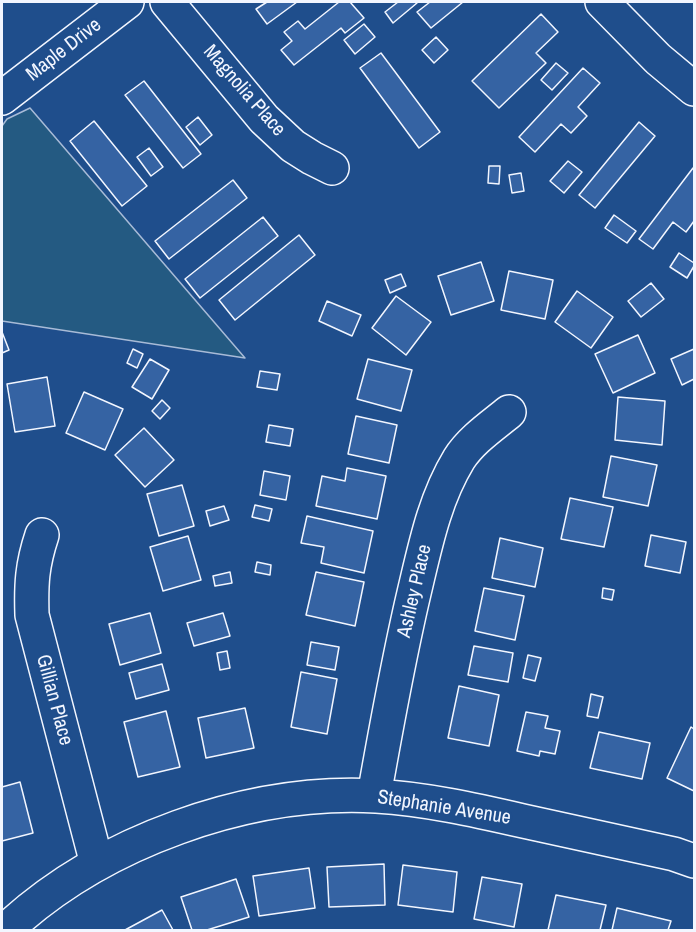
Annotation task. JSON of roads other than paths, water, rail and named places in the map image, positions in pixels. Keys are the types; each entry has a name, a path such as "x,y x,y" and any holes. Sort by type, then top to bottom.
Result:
{"street":[{"name":"Maple Drive","path":"2,98 127,2"},
{"name":"Magnolia Place","path":"167,2 271,126 293,146 332,168"},
{"path":"602,2 658,60 694,90"},
{"name":"Ashley Place","path":"374,796 395,676 428,531 443,490 460,457 483,433 509,412"},
{"name":"Gillian Place","path":"42,535 33,562 32,615 97,864"},
{"name":"Stephanie Avenue","path":"6,930 59,887 97,864 140,843 186,824 232,811 299,798 374,796 467,808 694,861"}]}
